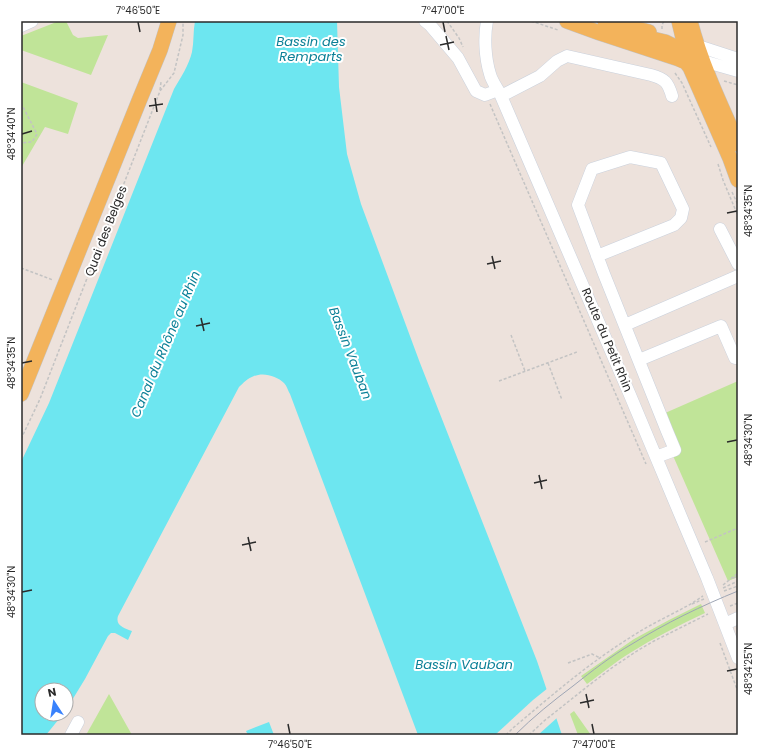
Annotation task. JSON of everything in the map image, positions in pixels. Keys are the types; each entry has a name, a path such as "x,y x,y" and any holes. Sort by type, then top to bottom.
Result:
{"main road":[{"name":"Quai des Belges","path":"21,394 160,50 169,21"},
{"path":"605,21 638,29 692,54 708,76 738,144"},
{"path":"679,21 738,180"},
{"path":"572,23 686,62 692,54 690,21"}],"street":[{"path":"21,26 32,21"},
{"path":"425,21 458,58 476,90 485,95 500,93 540,76 557,61 567,56 651,74 662,78 670,86 672,96"},
{"name":"Route du Petit Rhin","path":"487,21 485,38 486,54 490,74 500,93 628,389 707,578 738,658"},
{"path":"692,54 738,59"},
{"path":"692,54 710,63 738,71"},
{"path":"597,256 674,225 682,218 683,209 661,163 630,157 592,169 578,205 597,256 675,450 656,457"},
{"path":"720,228 738,264"},
{"path":"625,325 738,276"},
{"path":"639,360 721,326 735,358"},
{"path":"725,624 738,618"},
{"path":"71,735 78,722"}],"path":[{"name":"Quai des Belges","path":"21,439 43,392 160,91 174,73 183,35 183,21"},
{"path":"447,21 464,47"},
{"path":"675,73 682,83 711,147"},
{"name":"Route du Petit Rhin","path":"485,95 648,468"},
{"path":"21,103 37,134 32,142 21,143"},
{"path":"716,158 723,180 738,216"},
{"path":"21,268 66,284"},
{"path":"511,335 525,371"},
{"path":"499,381 577,352"},
{"path":"548,363 562,400"},
{"path":"705,542 738,528"},
{"path":"723,585 738,572"},
{"path":"730,579 738,576"},
{"path":"722,588 738,581"},
{"path":"506,735 534,709 600,658 630,637 702,597 701,592"},
{"path":"730,606 738,603"},
{"path":"529,735 544,721 613,667 654,641 708,614"},
{"path":"720,643 738,692"},
{"path":"568,663 592,654 600,658"}],"green space":[{"path":"59,21 66,21 73,35 78,38 108,35 91,75 21,50 21,36"},
{"path":"21,82 78,103 68,134 45,127 21,168"},
{"path":"738,381 738,577 728,581 656,417"},
{"path":"701,604 705,613 639,647 587,684 581,676 634,639"},
{"path":"109,694 132,735 86,735"},
{"path":"574,711 591,735 578,735 570,714"}],"water":[{"path":"195,21 337,21 339,87 347,154 361,204 420,363 537,661 562,735 418,735 290,394 285,384 281,381 270,375 262,374 250,378 239,387 118,616 117,619 119,624 132,631 128,640 115,633 111,633 108,636 74,697 74,682 34,682 34,722 57,722 46,735 21,735 21,462 49,403 174,89 189,62 193,48"},
{"path":"269,722 274,735 248,735 246,731"}],"pier":[{"path":"548,688 558,717 538,735 495,735 533,700"}],"tram line":[{"path":"515,735 551,703 594,669 617,654 645,636 671,622 738,591"}],"water label":[{"name":"Bassin des Remparts","path":"311,48"},
{"name":"Canal du Rhône au Rhin","path":"165,344"},
{"name":"Bassin Vauban","path":"351,353"},
{"name":"Bassin Vauban","path":"464,664"}]}
